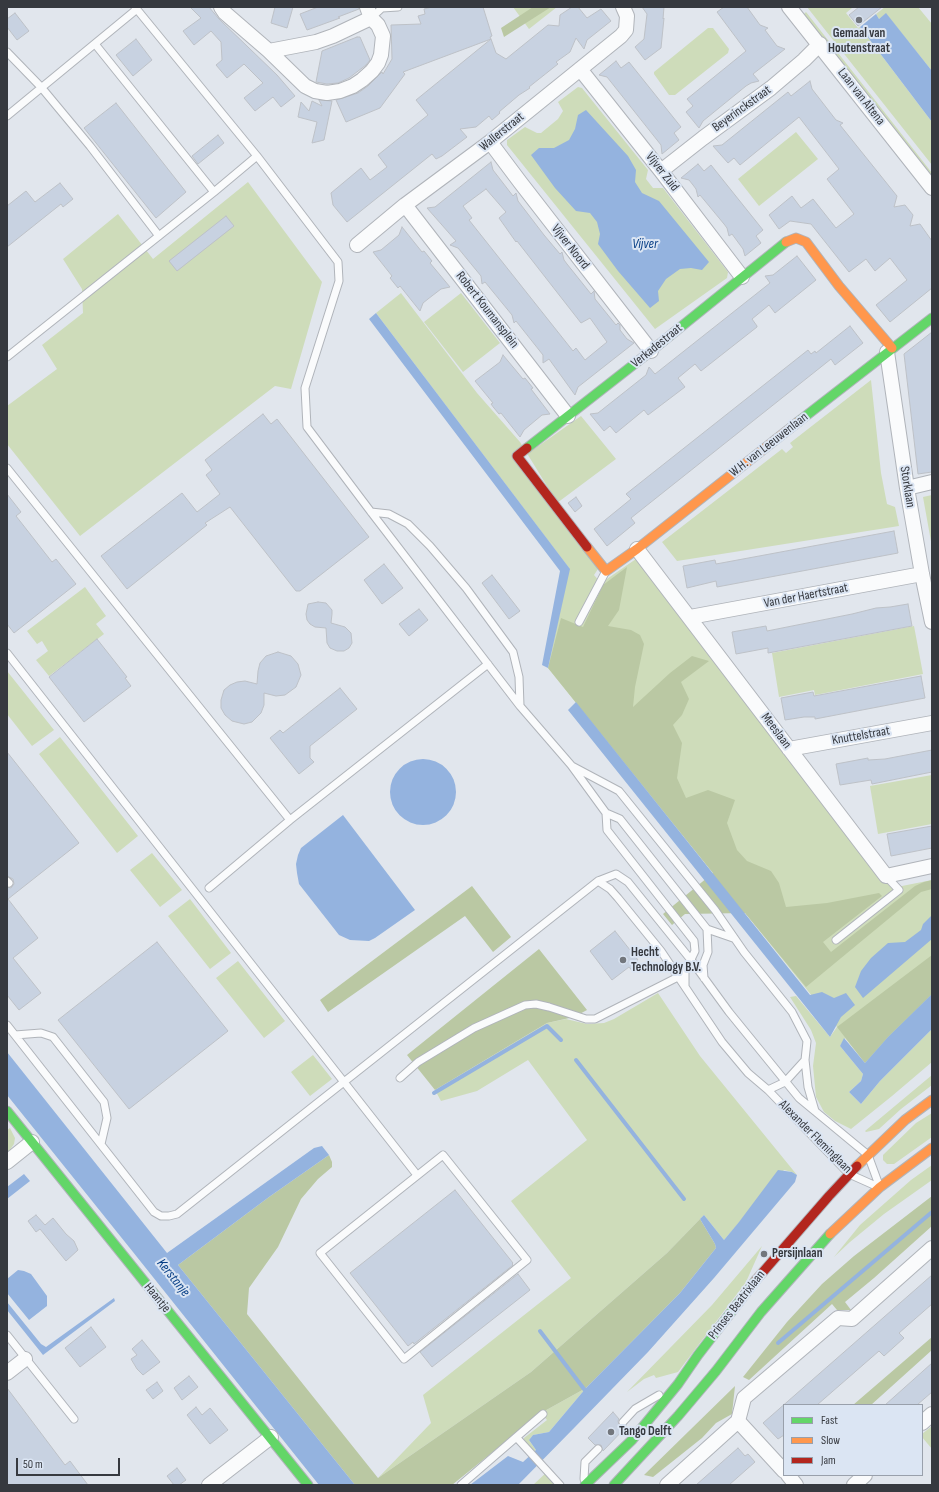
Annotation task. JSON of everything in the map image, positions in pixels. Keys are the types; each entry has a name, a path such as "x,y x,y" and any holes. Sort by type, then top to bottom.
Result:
{"street":[{"path":"221,7 225,13 269,51 305,86 315,91 327,93 340,91 353,86 362,80 372,71 381,55 383,36 378,25 369,12 333,36 316,42 269,51"},
{"name":"Wallerstraat","path":"357,245 405,205 490,142 621,36 626,30 627,16 623,7"},
{"name":"Laan van Altena","path":"789,7 820,44 932,188"},
{"name":"Beyerinckstraat","path":"662,171 770,88 804,60 820,44"},
{"name":"Vijver Zuid","path":"580,69 662,171 742,277"},
{"name":"Vijver Noord","path":"490,142 651,351"},
{"name":"Robert Koumansplein","path":"405,205 568,416"},
{"name":"Verkadestraat","path":"606,572 517,456 651,351 786,242 796,238 806,242 889,350"},
{"name":"W.H. van Leeuwenlaan","path":"606,572 889,350 906,342 932,318"},
{"name":"Storklaan","path":"889,350 907,488 932,622"},
{"path":"907,488 932,482"},
{"name":"Meeslaan","path":"637,549 886,876"},
{"name":"Van der Haertstraat","path":"690,617 922,574"},
{"name":"Knuttelstraat","path":"789,749 932,724"},
{"path":"886,876 932,866"},
{"name":"Prinses Beatrixlaan","path":"585,1485 632,1440 678,1384 698,1355 754,1283 849,1174 905,1120 932,1100"},
{"name":"Haantje","path":"7,1110 308,1485"},
{"path":"7,1162 32,1142"},
{"name":"Prinses Beatrixlaan","path":"614,1485 678,1416 716,1371 761,1312 833,1230 880,1187 932,1148"},
{"path":"667,1485 738,1421 744,1398 838,1318 852,1320 932,1248"},
{"path":"7,1373 25,1359"},
{"path":"923,1422 932,1414"},
{"path":"738,1421 783,1469"},
{"path":"209,1485 271,1437"},
{"path":"854,1485 864,1476"}],"lane":[{"path":"369,12 382,8 398,7"},
{"path":"7,116 95,44 136,8 257,156 338,262 339,281 306,388 307,427 520,706 571,766 606,814 607,830 694,941 695,951 685,972 685,986"},
{"path":"95,44 214,192"},
{"path":"7,52 42,88 90,146 159,236"},
{"path":"7,357 257,156"},
{"path":"7,468 10,476 290,820"},
{"path":"371,512 389,514 408,524 430,546 466,588 513,652 519,677 520,706"},
{"path":"578,622 606,572"},
{"path":"7,653 417,1175"},
{"path":"209,888 290,820 488,664"},
{"name":"Alexander Fleminglaan","path":"571,766 619,791 715,910 733,938 792,1012 807,1040 805,1060 808,1087 815,1111"},
{"path":"606,814 620,819 708,929 733,938"},
{"name":"Alexander Fleminglaan","path":"598,881 616,874 628,882 799,1098 868,1155 880,1187"},
{"path":"836,940 899,890 886,876"},
{"path":"7,1025 154,1212 162,1216 169,1216 177,1214 598,881"},
{"name":"Alexander Fleminglaan","path":"598,881 610,889 661,951 722,1042 748,1073 768,1090 849,1174 880,1187"},
{"path":"704,978 703,965 708,952 708,929"},
{"path":"400,1078 418,1062 474,1028 525,1005 536,1004 549,1006 586,1019 595,1019 678,977"},
{"path":"15,1035 41,1033 53,1037 104,1102 107,1118 101,1144"},
{"name":"Alexander Fleminglaan","path":"768,1090 785,1082 805,1060"},
{"path":"443,1155 527,1260 404,1359 320,1253 417,1175 443,1155"},
{"path":"7,1335 74,1419"},
{"path":"623,1422 635,1409 678,1384"},
{"path":"461,1485 543,1414"},
{"path":"517,1438 560,1485"},
{"path":"585,1485 584,1462 598,1449"}],"green space":[{"path":"513,7 557,7 529,29"},
{"path":"533,7 551,7 504,37 501,28"},
{"path":"807,7 852,8 846,13 858,28 860,27 932,122 932,165"},
{"path":"885,7 918,7 932,24 932,71 886,14 879,19 876,14"},
{"path":"806,12 932,173 932,178 804,14"},
{"path":"708,28 713,28 729,49 728,53 675,95 669,95 654,72"},
{"path":"578,87 582,88 648,170 646,179 653,188 663,188 728,272 727,278 655,329 507,145 507,140 525,127 537,133 541,133 558,119 563,111 558,102"},
{"path":"796,132 818,159 759,206 738,179"},
{"path":"248,182 322,282 291,389 275,386 80,536 7,444 7,406 57,369 42,345 83,313 82,289 63,259 118,214 153,259"},
{"path":"401,293 477,393 520,442 598,569 594,575 601,583 636,559 689,623 892,888 932,880 932,1001 865,1063 845,1038 840,1046 863,1074 861,1081 849,1092 861,1104 880,1081 932,1029 932,1062 851,1129 835,1121 824,1112 816,1097 813,1066 816,1043 811,1030 790,997 796,996 830,1037 837,1027 548,668 569,568 376,313"},
{"path":"461,293 500,343 463,372 424,322"},
{"path":"871,380 881,473 887,504 895,507 899,526 677,561 662,542 782,449 786,453 793,447 790,443"},
{"path":"581,416 616,459 557,503 523,457"},
{"path":"932,495 932,547 923,497"},
{"path":"627,567 619,610 608,626 631,630 640,635 644,644 635,687 633,707 670,673 692,656 709,661 681,682 689,699 682,715 673,725 682,743 677,778 686,798 708,790 735,800 727,823 737,850 747,861 771,871 779,883 786,907 827,903 879,893 882,896 823,942 831,952 915,886 932,880 932,889 921,892 806,987 745,913 685,914 672,925 663,914 713,873 548,668 561,618 583,627 603,585"},
{"path":"85,587 106,616 96,624 104,634 49,676 36,660 48,651 42,641 37,644 27,631"},
{"path":"914,626 923,674 815,695 814,690 779,697 772,653"},
{"path":"7,671 54,730 32,746 7,714"},
{"path":"60,737 138,836 117,853 39,754"},
{"path":"932,775 932,824 878,834 870,786"},
{"path":"152,853 182,890 160,907 130,870"},
{"path":"472,886 511,937 493,952 465,916 328,1012 320,1000"},
{"path":"190,899 231,953 210,969 168,916"},
{"path":"539,949 587,1010 574,1017 547,1023 435,1090 407,1055"},
{"path":"932,955 932,994 888,1037 865,1063 837,1027"},
{"path":"238,961 285,1021 264,1038 216,978"},
{"path":"658,993 700,1056 797,1175 784,1170 724,1240 704,1215 667,1253 531,1372 378,1478 431,1423 423,1395 571,1278 511,1201 587,1140 528,1060 477,1091 441,1101 435,1090 547,1023 566,1019 587,1024 604,1023 614,1019"},
{"path":"313,1055 332,1079 310,1096 291,1072"},
{"path":"932,1075 932,1085 901,1109 879,1129 865,1131"},
{"path":"932,1113 932,1137 894,1164 887,1164 883,1160 883,1155 916,1123"},
{"path":"10,1128 15,1138 14,1144 7,1154 7,1130"},
{"path":"329,1155 332,1162 332,1167 318,1179 301,1199 278,1247 249,1288 247,1314 378,1478 531,1372 667,1253 700,1219 716,1248 680,1293 586,1388 541,1413 452,1485 355,1485 178,1265 269,1197"},
{"path":"932,1165 932,1180 884,1214 834,1257 860,1225 911,1180"},
{"path":"932,1196 932,1226 845,1302 851,1310 837,1310 832,1304 749,1380 743,1377 787,1322 822,1284 854,1256"},
{"path":"762,1246 746,1282 678,1372 656,1378 654,1375 644,1379 627,1392 712,1305"},
{"path":"932,1337 932,1350 872,1404 854,1404"},
{"path":"735,1386 732,1414 716,1423 702,1438 653,1477 644,1475"},
{"path":"586,1388 549,1432 533,1435 529,1440 536,1450 534,1452 524,1441 524,1438 547,1420 541,1413"},
{"path":"932,1426 932,1449 923,1438 923,1433"},
{"path":"549,1470 561,1485 533,1485"}],"water":[{"path":"886,13 932,71 932,122 860,27 876,14 879,19"},
{"name":"Vijver","path":"586,110 628,156 636,170 635,182 642,193 659,201 709,262 702,270 691,268 680,269 666,279 658,291 659,301 650,308 618,271 598,244 600,234 597,222 590,213 576,211 555,188 531,155 539,148 554,148 569,140 575,129 578,115"},
{"path":"376,313 570,569 548,668 542,665 560,571 369,319"},
{"path":"576,702 810,995 822,992 834,998 846,993 855,1005 841,1017 830,1037 568,710"},
{"path":"417,759 429,759 436,761 447,768 454,779 456,792 454,805 447,816 436,823 429,825 417,825 410,823 399,816 392,805 390,798 390,786 392,779 399,768 410,761"},
{"path":"343,815 415,910 369,941 350,940 339,935 299,884 296,864 301,848"},
{"path":"932,915 932,939 863,998 855,987 861,971 871,958 888,943 905,942 921,930 923,924"},
{"path":"932,994 932,1029 880,1081 861,1104 849,1092 861,1081 863,1074 840,1046 844,1038 865,1063 888,1037"},
{"name":"Kerstanje","path":"7,1052 167,1253 314,1148 322,1146 329,1155 269,1197 178,1265 355,1485 319,1485 7,1095"},
{"path":"778,1170 792,1172 797,1175 795,1182 714,1278 648,1352 575,1427 518,1485 470,1485 508,1456 523,1462 536,1450 529,1440 533,1435 549,1432 586,1388 680,1293 716,1248 700,1219 704,1215 724,1240"},
{"path":"24,1174 30,1181 7,1199 7,1187"},
{"path":"18,1270 31,1274 47,1296 47,1306 29,1320 7,1293 7,1279"},
{"path":"114,1298 115,1301 43,1355 7,1310 7,1302 41,1344 46,1347"}],"building":[{"path":"190,7 209,7 219,19 277,75 295,96 281,107 273,97 255,111 244,98 263,83 244,64 227,78 216,65 222,60 221,42 211,31 194,45 183,31 201,18"},
{"path":"275,7 293,7 287,28 271,23"},
{"path":"318,7 359,7 359,9 338,17 340,18 307,30 300,14"},
{"path":"432,7 483,7 492,36 490,37 491,39 403,72 405,74 380,108 346,122 336,100 358,93 368,86 382,72 383,74 392,59 391,25 421,24 418,16 425,14 424,9"},
{"path":"572,7 578,7 587,18 601,9 611,21 587,40 584,49 576,38 570,52 556,62 558,64 529,87 530,88 519,95 492,120 489,116 476,127 460,129 467,137 436,159 432,154 347,222 333,205 331,193 361,168 370,180 387,167 378,155 428,115 416,100 491,39 496,53 506,59 548,25 559,26 560,15"},
{"path":"642,7 664,7 661,48 645,60 635,47 644,39 647,14"},
{"path":"724,7 747,7 760,25 768,28 765,30 777,46 785,49 753,74 759,81 746,86 703,121 699,128 686,112 693,106 687,99 746,51 717,12"},
{"name":"Gemaal van Houtenstraat","path":"859,7 882,7 858,26 849,15"},
{"path":"15,13 29,31 17,40 7,27 7,19"},
{"path":"360,37 370,60 366,65 349,78 338,83 327,84 316,82 322,51"},
{"path":"136,39 152,60 133,76 116,55"},
{"path":"616,61 621,68 629,62 681,127 674,133 679,140 662,154 661,145 607,77 599,75"},
{"path":"810,81 812,89 836,120 843,123 840,125 897,196 894,207 905,205 913,215 910,226 920,224 932,241 932,288 890,322 876,305 907,280 890,258 875,271 866,259 849,272 811,224 790,221 779,229 769,215 792,196 801,208 813,199 836,228 854,214 827,179 839,169 799,117 740,165 734,158 728,163 713,146 722,145 788,92 791,96"},
{"path":"319,100 332,101 324,140 312,143 317,122 298,117 301,102 309,111 312,101 322,106"},
{"path":"116,103 186,192 156,218 84,128"},
{"path":"218,135 224,143 198,164 192,156"},
{"path":"491,162 493,170 513,196 516,193 518,201 544,235 560,254 562,252 564,260 567,264 591,294 594,291 595,299 616,325 618,323 620,325 620,330 627,339 634,343 578,387 575,395 549,359 543,363 543,355 516,321 514,323 512,315 485,282 482,284 481,276 458,248 450,245 456,241 427,208 435,207","holes":["486,189 506,212 499,218 516,242 517,241 581,323 590,318 607,342 585,360 576,348 573,351 469,220 472,218 463,206"]},
{"path":"698,164 704,171 711,165 763,230 756,236 761,243 745,256 743,249 732,234 729,236 727,228 724,224 700,195 698,197 696,189 689,180 681,178"},
{"path":"60,183 73,199 63,207 61,204 7,247 7,206 26,191 35,202"},
{"path":"226,216 234,226 177,271 169,261"},
{"path":"402,227 422,252 424,251 432,261 430,263 450,287 441,289 423,303 420,311 400,286 398,288 390,278 392,276 373,252 381,250 399,235"},
{"path":"797,256 816,280 775,313 769,305 752,319 757,327 701,371 695,364 678,378 685,387 648,415 644,410 616,433 610,426 604,431 590,414 598,413 646,375 649,367 655,374 770,283 765,276 773,275"},
{"path":"850,326 863,343 835,365 831,359 631,518 635,523 607,546 594,529 631,499 626,494 808,350 811,354 815,351 816,353"},
{"path":"932,332 932,472 918,474 904,354"},
{"path":"503,355 523,379 525,378 533,388 531,389 550,414 542,415 524,430 520,437 501,413 499,414 494,408 491,404 493,403 475,381 500,362"},
{"path":"263,414 271,424 277,419 369,537 300,591 296,591 230,507 205,523 207,525 127,589 101,556 182,493 197,512 220,494 206,475 212,470 205,460"},
{"path":"7,494 21,512 16,516 52,562 56,559 76,584 14,633 7,624"},
{"path":"576,497 582,506 575,512 568,503"},
{"path":"894,531 898,553 717,587 716,581 687,588 683,566 715,560 716,564"},
{"path":"384,564 403,588 382,604 364,580"},
{"path":"492,575 520,611 509,619 482,583"},
{"path":"318,602 326,603 332,610 331,623 345,627 351,633 352,643 349,648 344,651 337,651 330,648 327,643 326,628 315,627 307,620 306,614 308,604"},
{"path":"908,604 912,626 768,653 768,648 736,654 732,632 766,626 767,631 876,608"},
{"path":"419,609 428,620 409,636 399,624"},
{"path":"97,639 127,677 125,678 131,686 84,722 49,677"},
{"path":"278,652 291,656 298,664 301,675 296,687 285,695 276,696 264,693 264,705 261,713 252,722 244,724 232,721 225,715 221,708 221,700 224,690 237,682 245,681 257,684 260,663 266,656"},
{"path":"921,676 925,698 815,719 815,717 804,717 785,720 781,698 813,692 814,696"},
{"path":"340,688 357,709 310,746 310,758 314,762 299,774 270,738 280,730 283,733"},
{"path":"932,750 932,772 872,784 871,780 840,785 836,764 868,758 868,760 885,759"},
{"path":"7,752 79,843 8,899 38,938 13,958 41,993 19,1010 7,995 7,887 11,888 14,884 13,879 7,876"},
{"path":"932,826 932,848 891,856 887,834"},
{"path":"615,931 638,960 635,963 634,973 629,967 612,980 590,951"},
{"path":"157,942 228,1031 129,1109 58,1020"},
{"path":"455,1190 513,1263 513,1265 414,1344 413,1342 408,1346 350,1273"},
{"path":"36,1215 45,1225 53,1218 74,1241 78,1250 66,1261 40,1229 36,1232 28,1221"},
{"path":"518,1274 530,1290 432,1367 420,1352"},
{"path":"932,1275 932,1304 899,1333 904,1338 884,1356 879,1351 818,1404 785,1404"},
{"path":"91,1327 106,1347 80,1367 65,1348"},
{"path":"142,1340 160,1362 143,1375 131,1359 137,1355 132,1349"},
{"path":"932,1363 932,1392 918,1404 886,1404"},
{"path":"189,1376 198,1387 182,1400 174,1388"},
{"path":"157,1382 163,1391 153,1399 146,1390"},
{"path":"7,1388 65,1465 70,1461 88,1485 7,1485"},
{"path":"783,1405 783,1436 778,1439 763,1423"},
{"path":"196,1407 202,1415 210,1408 228,1430 210,1444 187,1415"},
{"path":"613,1412 619,1419 619,1425 622,1427 627,1426 603,1451 601,1445 595,1445 588,1438"},
{"path":"738,1448 745,1456 748,1454 755,1462 729,1485 696,1485"},
{"path":"177,1468 186,1480 179,1485 174,1485 167,1476"}],"waterway":[{"path":"434,1093 547,1026 561,1040"},
{"path":"576,1060 684,1199"},
{"path":"778,1343 932,1212"},
{"path":"540,1331 587,1393"}],"traffic: fast":[{"path":"527,448 651,351 786,242"},
{"path":"798,422 932,318"},
{"path":"7,1111 308,1485"},
{"path":"614,1485 678,1416 716,1371 761,1312 830,1234"},
{"path":"585,1485 632,1440 678,1384 698,1355 756,1280"}],"traffic: slow":[{"path":"786,242 796,238 806,242 839,286 892,348"},
{"path":"587,547 606,571 637,549 798,422"},
{"path":"857,1166 905,1120 932,1100"},
{"path":"830,1234 880,1187 932,1148"}],"traffic: jam":[{"path":"527,448 517,456 587,547"},
{"path":"756,1280 857,1166"}],"place":[{"name":"Gemaal van Houtenstraat","path":"859,20"},
{"name":"Hecht Technology B.V.","path":"623,960"},
{"name":"Persijnlaan","path":"764,1254"},
{"name":"Tango Delft","path":"611,1432"}]}
